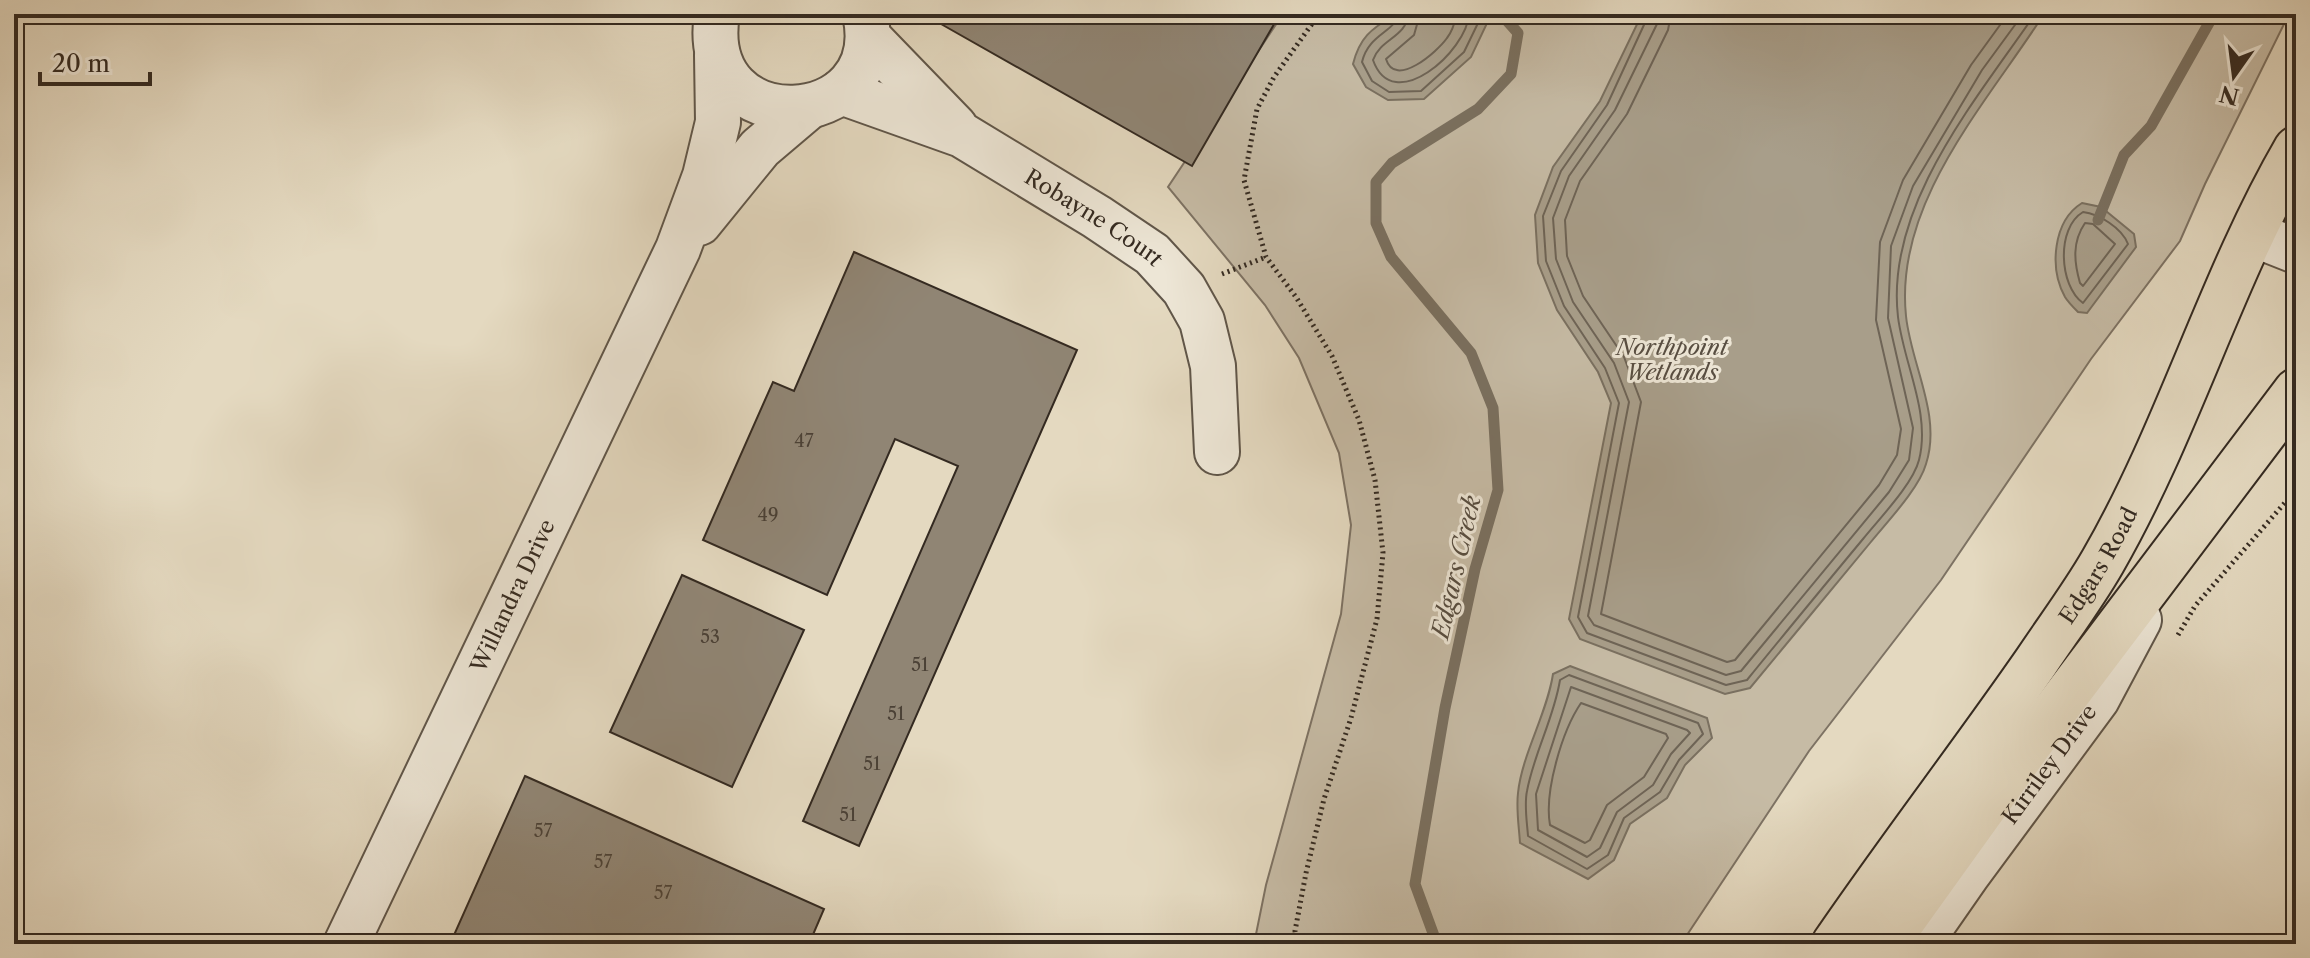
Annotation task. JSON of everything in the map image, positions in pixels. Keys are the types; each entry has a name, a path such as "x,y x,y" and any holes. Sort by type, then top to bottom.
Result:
{"main road":[{"name":"Edgars Road","path":"1834,944 2010,700 2103,561 2152,470 2253,234 2289,175"},
{"path":"1886,944 2031,742 2296,391"}],"street":[{"name":"Willandra Drive","path":"678,249 760,148 855,76 864,57 866,25"},
{"path":"866,25 962,135"},
{"name":"Willandra Drive","path":"346,944 678,249 705,176 718,122 717,35"},
{"name":"Robayne Court","path":"717,35 726,76 742,93 761,104 783,110 824,100 962,135 1152,254 1184,289 1202,321 1213,366 1217,452"},
{"path":"2253,234 2296,251"},
{"name":"Kirriley Drive","path":"1919,944 2097,699 2159,574"}],"path":[{"path":"1297,944 1295,931 1324,799 1351,718 1377,619 1383,553 1375,480 1359,420 1332,356 1296,297 1266,257 1244,180 1257,109 1274,77 1319,14"}],"green space":[{"name":"Northpoint Wetlands","path":"1283,14 2289,14 2180,241 2091,359 1941,580 1809,751 1681,944 1254,944 1266,885 1341,614 1351,525 1339,453 1299,358 1265,305 1168,187"}],"water":[{"path":"1395,14 1484,14 1489,19 1471,57 1424,99 1388,100 1366,87 1353,64 1359,46 1368,34"},
{"path":"1642,14 2044,14 1949,156 1929,194 1914,233 1906,274 1906,316 1930,427 1930,446 1922,474 1901,505 1750,688 1725,694 1580,639 1569,619 1611,403 1598,372 1557,310 1538,263 1535,215 1553,167 1600,101"},
{"path":"2082,203 2101,207 2134,234 2136,247 2087,313 2078,312 2065,297 2056,259 2065,221"},
{"path":"1570,666 1707,718 1712,738 1685,765 1667,798 1630,824 1614,860 1588,879 1520,843 1518,824 1520,778 1546,704 1553,674"}],"building":[{"path":"947,14 1280,14 1192,166 941,24"},
{"path":"854,252 1077,350 859,846 803,821 958,466 895,439 827,595 703,540 773,382 794,391"},
{"path":"682,575 804,630 732,787 610,732"},
{"path":"525,776 824,909 809,944 450,944"}],"waterway":[{"name":"Edgars Creek","path":"1437,944 1415,884 1445,708 1475,569 1498,490 1493,408 1471,353 1391,257 1376,223 1376,182 1392,163 1478,109 1511,74 1518,33 1501,14"},
{"path":"2098,220 2124,155 2151,126 2214,14"}]}
